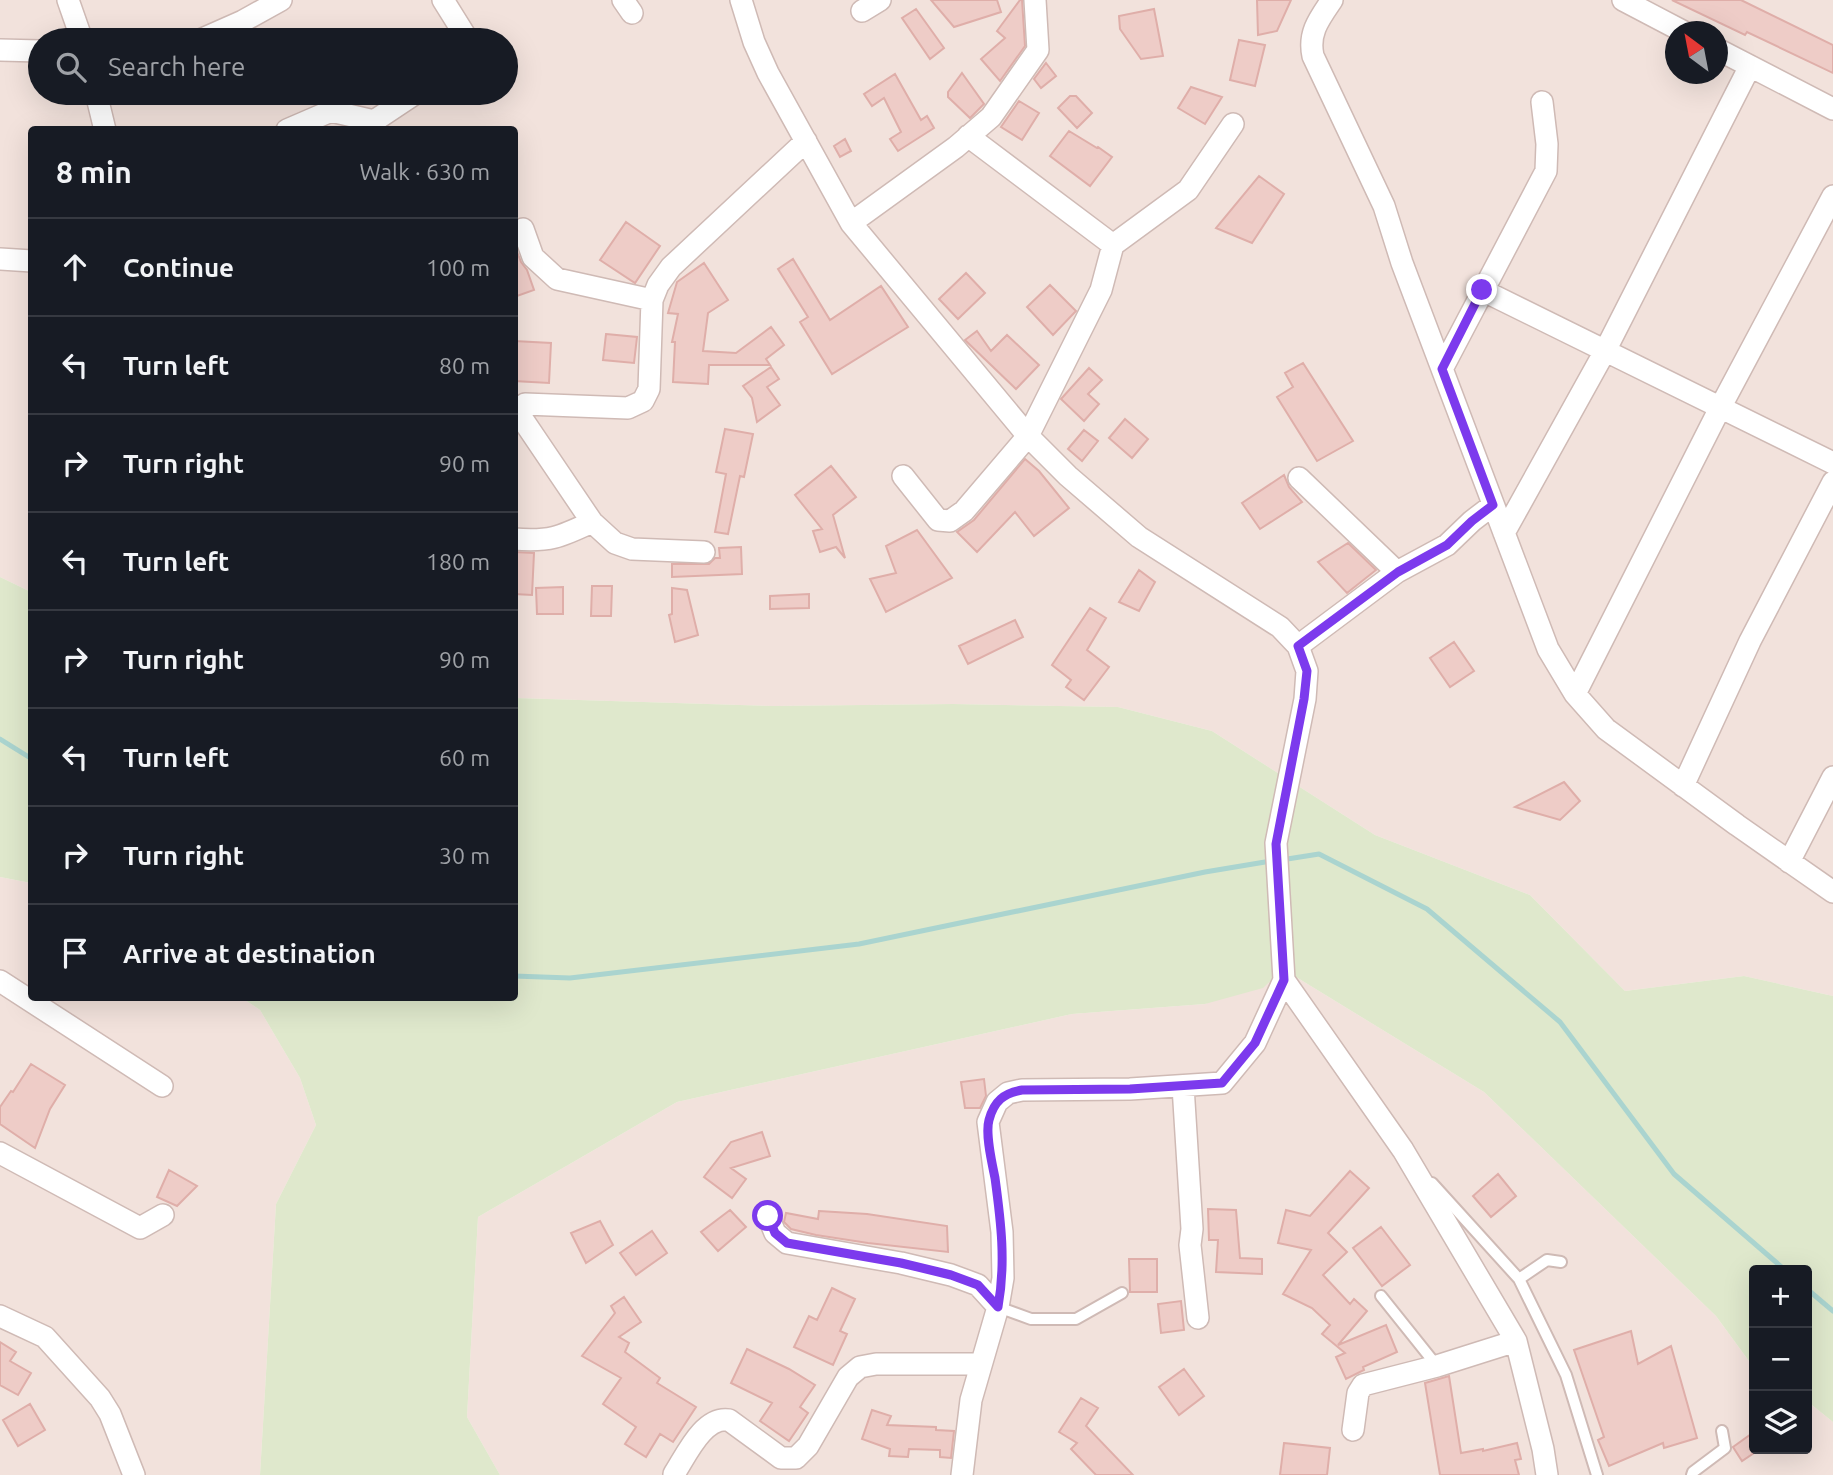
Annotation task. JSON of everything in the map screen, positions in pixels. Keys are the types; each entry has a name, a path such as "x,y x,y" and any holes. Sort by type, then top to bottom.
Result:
{"street":[{"path":"68,0 78,28"},
{"path":"227,28 281,0"},
{"path":"443,0 460,28"},
{"path":"741,0 754,42 768,73 851,223 1028,436 1068,476 1139,537 1280,628 1298,646 1307,671 1276,844 1284,980 1255,1043 1222,1083 1022,1090 1008,1093 996,1102 988,1122 1002,1232 1003,1278 998,1307 971,1400 962,1475"},
{"path":"851,223 956,147 991,117 1038,50 1035,0"},
{"path":"1332,0 1316,24 1310,41 1314,56 1384,206 1402,263 1549,649 1575,695 1606,729 1833,892"},
{"path":"1623,0 1665,22"},
{"path":"0,50 28,51"},
{"path":"1728,55 1833,109"},
{"path":"1504,533 1605,351 1750,66"},
{"path":"1442,369 1546,172 1547,144 1542,102"},
{"path":"99,105 104,126"},
{"path":"296,126 331,111 374,121 398,105"},
{"path":"902,476 938,520 950,521 964,512 1028,436 1101,290 1113,245 1188,190 1233,124"},
{"path":"968,136 1113,245"},
{"path":"704,552 632,550 615,543 592,522 521,417 520,409 525,404 628,408 643,401 649,389 652,300 658,285 671,267 806,141"},
{"path":"1575,695 1720,408 1833,196"},
{"path":"523,229 533,257 557,279 652,300"},
{"path":"0,259 28,261"},
{"path":"1482,290 1833,463"},
{"path":"1299,478 1398,572"},
{"path":"1684,786 1750,641 1833,482"},
{"path":"1298,646 1398,572 1447,545 1493,505"},
{"path":"518,539 541,541 561,537 592,522"},
{"path":"1789,862 1833,777"},
{"path":"1284,980 1403,1150 1516,1341 1547,1475"},
{"path":"0,981 28,999"},
{"path":"31,1001 162,1086"},
{"path":"1183,1086 1192,1229 1190,1245 1198,1318"},
{"path":"0,1153 139,1228 163,1214"},
{"path":"768,1216 775,1233 787,1243 901,1263 951,1275 978,1285 998,1307"},
{"path":"0,1317 45,1337 100,1398 110,1413 134,1475"},
{"path":"1353,1430 1357,1393 1363,1385 1437,1366 1516,1341"},
{"path":"674,1474 706,1426 720,1419 729,1420 781,1458 796,1458 808,1447 848,1377 860,1367 876,1364 980,1364"}],"lane":[{"path":"1403,1150 1519,1279 1566,1374 1597,1475"},
{"path":"1519,1279 1547,1260 1561,1262"},
{"path":"998,1307 1031,1320 1076,1319 1122,1293"},
{"path":"1381,1296 1437,1366"},
{"path":"1692,1475 1725,1448 1722,1431"}],"shaded area":[{"path":"0,0 1833,0 1833,996 1744,976 1625,991 1530,895 1375,835 1212,731 1118,707 953,704 774,706 518,698 518,126 28,126 28,591 0,577"},
{"path":"0,877 28,882 28,1001 246,1001 260,1010 300,1078 316,1125 276,1204 260,1475 0,1475"},
{"path":"1283,969 1484,1092 1716,1316 1749,1361 1749,1454 1812,1454 1812,1405 1833,1422 1833,1475 500,1475 467,1417 478,1217 677,1102 1072,1014 1205,1004"}],"green space":[{"path":"0,577 28,591 28,882 0,877"},
{"path":"518,698 774,706 953,704 1118,707 1212,731 1375,835 1530,895 1625,991 1744,976 1833,996 1833,1422 1812,1405 1812,1265 1749,1265 1749,1361 1716,1316 1484,1092 1283,969 1263,988 1205,1004 1072,1014 677,1102 478,1217 467,1417 500,1475 260,1475 276,1204 316,1125 300,1078 260,1010 246,1001 518,1001"}],"building":[{"path":"931,0 997,0 1001,12 954,27"},
{"path":"1020,0 1025,46 1000,81 981,59 1005,38 997,31"},
{"path":"1257,0 1291,0 1277,31 1258,35"},
{"path":"1672,0 1741,0 1833,45 1833,73 1747,32 1745,35 1728,27 1728,21 1716,21"},
{"path":"916,9 944,48 930,59 902,18"},
{"path":"1154,9 1163,56 1141,59 1120,29 1119,16"},
{"path":"1239,40 1265,45 1255,86 1230,80"},
{"path":"1046,63 1056,76 1041,88 1034,79"},
{"path":"962,73 984,104 970,118 948,97 948,92"},
{"path":"895,74 921,120 927,116 934,128 898,151 890,139 901,132 884,98 872,106 864,94"},
{"path":"1191,87 1222,97 1205,124 1178,108"},
{"path":"1070,96 1076,96 1092,113 1077,128 1058,108"},
{"path":"1019,101 1039,113 1022,140 1001,127"},
{"path":"1069,131 1112,157 1090,186 1050,156"},
{"path":"845,139 851,151 840,157 834,146"},
{"path":"1259,176 1284,194 1252,243 1216,228"},
{"path":"626,222 660,246 635,283 600,260"},
{"path":"518,254 527,270 534,290 518,296"},
{"path":"793,259 830,320 881,286 908,327 832,374 800,322 808,317 778,269"},
{"path":"704,263 728,300 708,313 703,351 736,353 771,327 784,345 766,359 770,365 709,365 708,384 673,382 675,342 672,342 678,314 668,313 677,282"},
{"path":"966,273 985,293 958,319 939,299"},
{"path":"1050,285 1076,311 1053,335 1027,307"},
{"path":"977,331 991,351 1007,335 1039,365 1016,389 965,340"},
{"path":"606,334 637,337 634,363 603,360"},
{"path":"518,341 551,343 549,383 518,381"},
{"path":"1303,363 1353,441 1317,461 1277,397 1293,387 1285,373"},
{"path":"771,367 779,379 767,387 780,405 757,422 752,398 743,386"},
{"path":"1089,368 1102,380 1088,394 1099,404 1084,421 1061,399"},
{"path":"1125,419 1148,439 1132,458 1109,438"},
{"path":"725,429 753,434 744,477 740,476 728,534 715,532 726,474 716,472"},
{"path":"1084,430 1098,441 1082,461 1068,449"},
{"path":"1025,459 1039,471 1069,508 1034,536 1015,512 977,552 957,532 974,520"},
{"path":"831,466 856,497 833,515 845,558 836,547 820,552 813,531 822,529 795,495"},
{"path":"1284,475 1289,487 1302,502 1260,529 1242,503"},
{"path":"917,530 952,578 886,612 870,579 896,573 886,546"},
{"path":"1348,543 1376,570 1347,593 1318,562"},
{"path":"741,547 742,574 672,577 672,564 709,564 715,558 720,558 719,548"},
{"path":"518,552 534,553 532,595 518,594"},
{"path":"1139,570 1155,582 1139,611 1119,602"},
{"path":"592,586 612,586 611,616 591,616"},
{"path":"563,587 563,614 537,614 536,588"},
{"path":"672,588 687,590 698,635 675,642 669,615 672,614"},
{"path":"809,594 809,608 770,609 770,596"},
{"path":"1090,608 1106,618 1087,650 1109,667 1084,700 1066,687 1071,680 1052,665"},
{"path":"1015,620 1023,637 968,664 959,646"},
{"path":"1454,642 1474,671 1450,687 1430,658"},
{"path":"1564,782 1580,801 1560,820 1515,807"},
{"path":"31,1064 65,1085 50,1109 35,1148 0,1124 0,1107"},
{"path":"984,1079 986,1096 980,1108 965,1108 961,1082"},
{"path":"762,1132 770,1156 731,1168 746,1179 732,1198 704,1177 731,1142"},
{"path":"169,1170 197,1186 177,1206 157,1197"},
{"path":"1350,1171 1369,1188 1328,1233 1347,1252 1323,1275 1350,1304 1354,1299 1367,1311 1338,1345 1386,1325 1397,1352 1363,1367 1364,1370 1346,1379 1336,1357 1345,1353 1322,1334 1330,1325 1312,1308 1283,1294 1311,1250 1278,1243 1286,1210 1310,1216"},
{"path":"1498,1174 1516,1196 1491,1217 1473,1196"},
{"path":"1208,1209 1236,1210 1240,1258 1262,1259 1262,1274 1216,1272 1218,1240 1209,1240"},
{"path":"730,1210 746,1227 718,1251 701,1232"},
{"path":"819,1211 867,1214 947,1226 948,1252 816,1235 791,1229 784,1222 786,1213 818,1219"},
{"path":"600,1221 613,1245 586,1263 571,1233"},
{"path":"1381,1227 1410,1265 1382,1286 1353,1248"},
{"path":"652,1231 667,1253 636,1275 620,1253"},
{"path":"1129,1259 1157,1259 1157,1292 1130,1292"},
{"path":"832,1288 855,1299 840,1331 847,1334 833,1365 794,1347 809,1316 817,1320"},
{"path":"624,1297 641,1322 619,1337 629,1343 625,1352 660,1378 657,1383 696,1407 673,1442 660,1434 646,1457 625,1444 636,1427 603,1404 621,1378 582,1356 615,1313 611,1306"},
{"path":"1181,1301 1184,1330 1161,1333 1158,1304"},
{"path":"1631,1331 1638,1364 1671,1346 1697,1438 1664,1448 1663,1443 1609,1466 1598,1440 1604,1437 1574,1350"},
{"path":"0,1342 16,1352 10,1361 31,1373 18,1395 0,1385"},
{"path":"747,1349 815,1385 800,1407 808,1413 789,1441 760,1421 772,1403 731,1383"},
{"path":"1184,1369 1204,1396 1179,1415 1159,1387"},
{"path":"1449,1376 1461,1453 1517,1443 1521,1459 1515,1460 1519,1475 1440,1475 1425,1383"},
{"path":"1081,1398 1098,1408 1086,1426 1133,1475 1096,1475 1071,1449 1077,1443 1059,1432"},
{"path":"30,1404 45,1430 18,1446 3,1420"},
{"path":"872,1410 891,1416 887,1425 936,1427 936,1430 954,1431 951,1458 940,1457 940,1450 909,1449 908,1457 889,1456 890,1449 862,1439"},
{"path":"1749,1436 1749,1454 1752,1454 1742,1461 1733,1447"},
{"path":"1284,1443 1330,1448 1327,1475 1280,1475"}],"waterway":[{"path":"0,739 28,756"},
{"path":"1281,860 1319,854 1427,909 1560,1022 1674,1174 1779,1265"},
{"path":"518,976 570,978 859,944 1205,872 1271,861"},
{"path":"1812,1293 1833,1311"}],"route":[{"path":"768,1216 775,1233 787,1243 835,1250 951,1275 978,1285 998,1307 1003,1278 1002,1232 988,1122 996,1102 1008,1093 1022,1090 1130,1089 1222,1083 1255,1043 1284,980 1276,844 1304,699 1307,671 1298,646 1411,563 1447,545 1493,505 1442,369 1482,290"}]}
